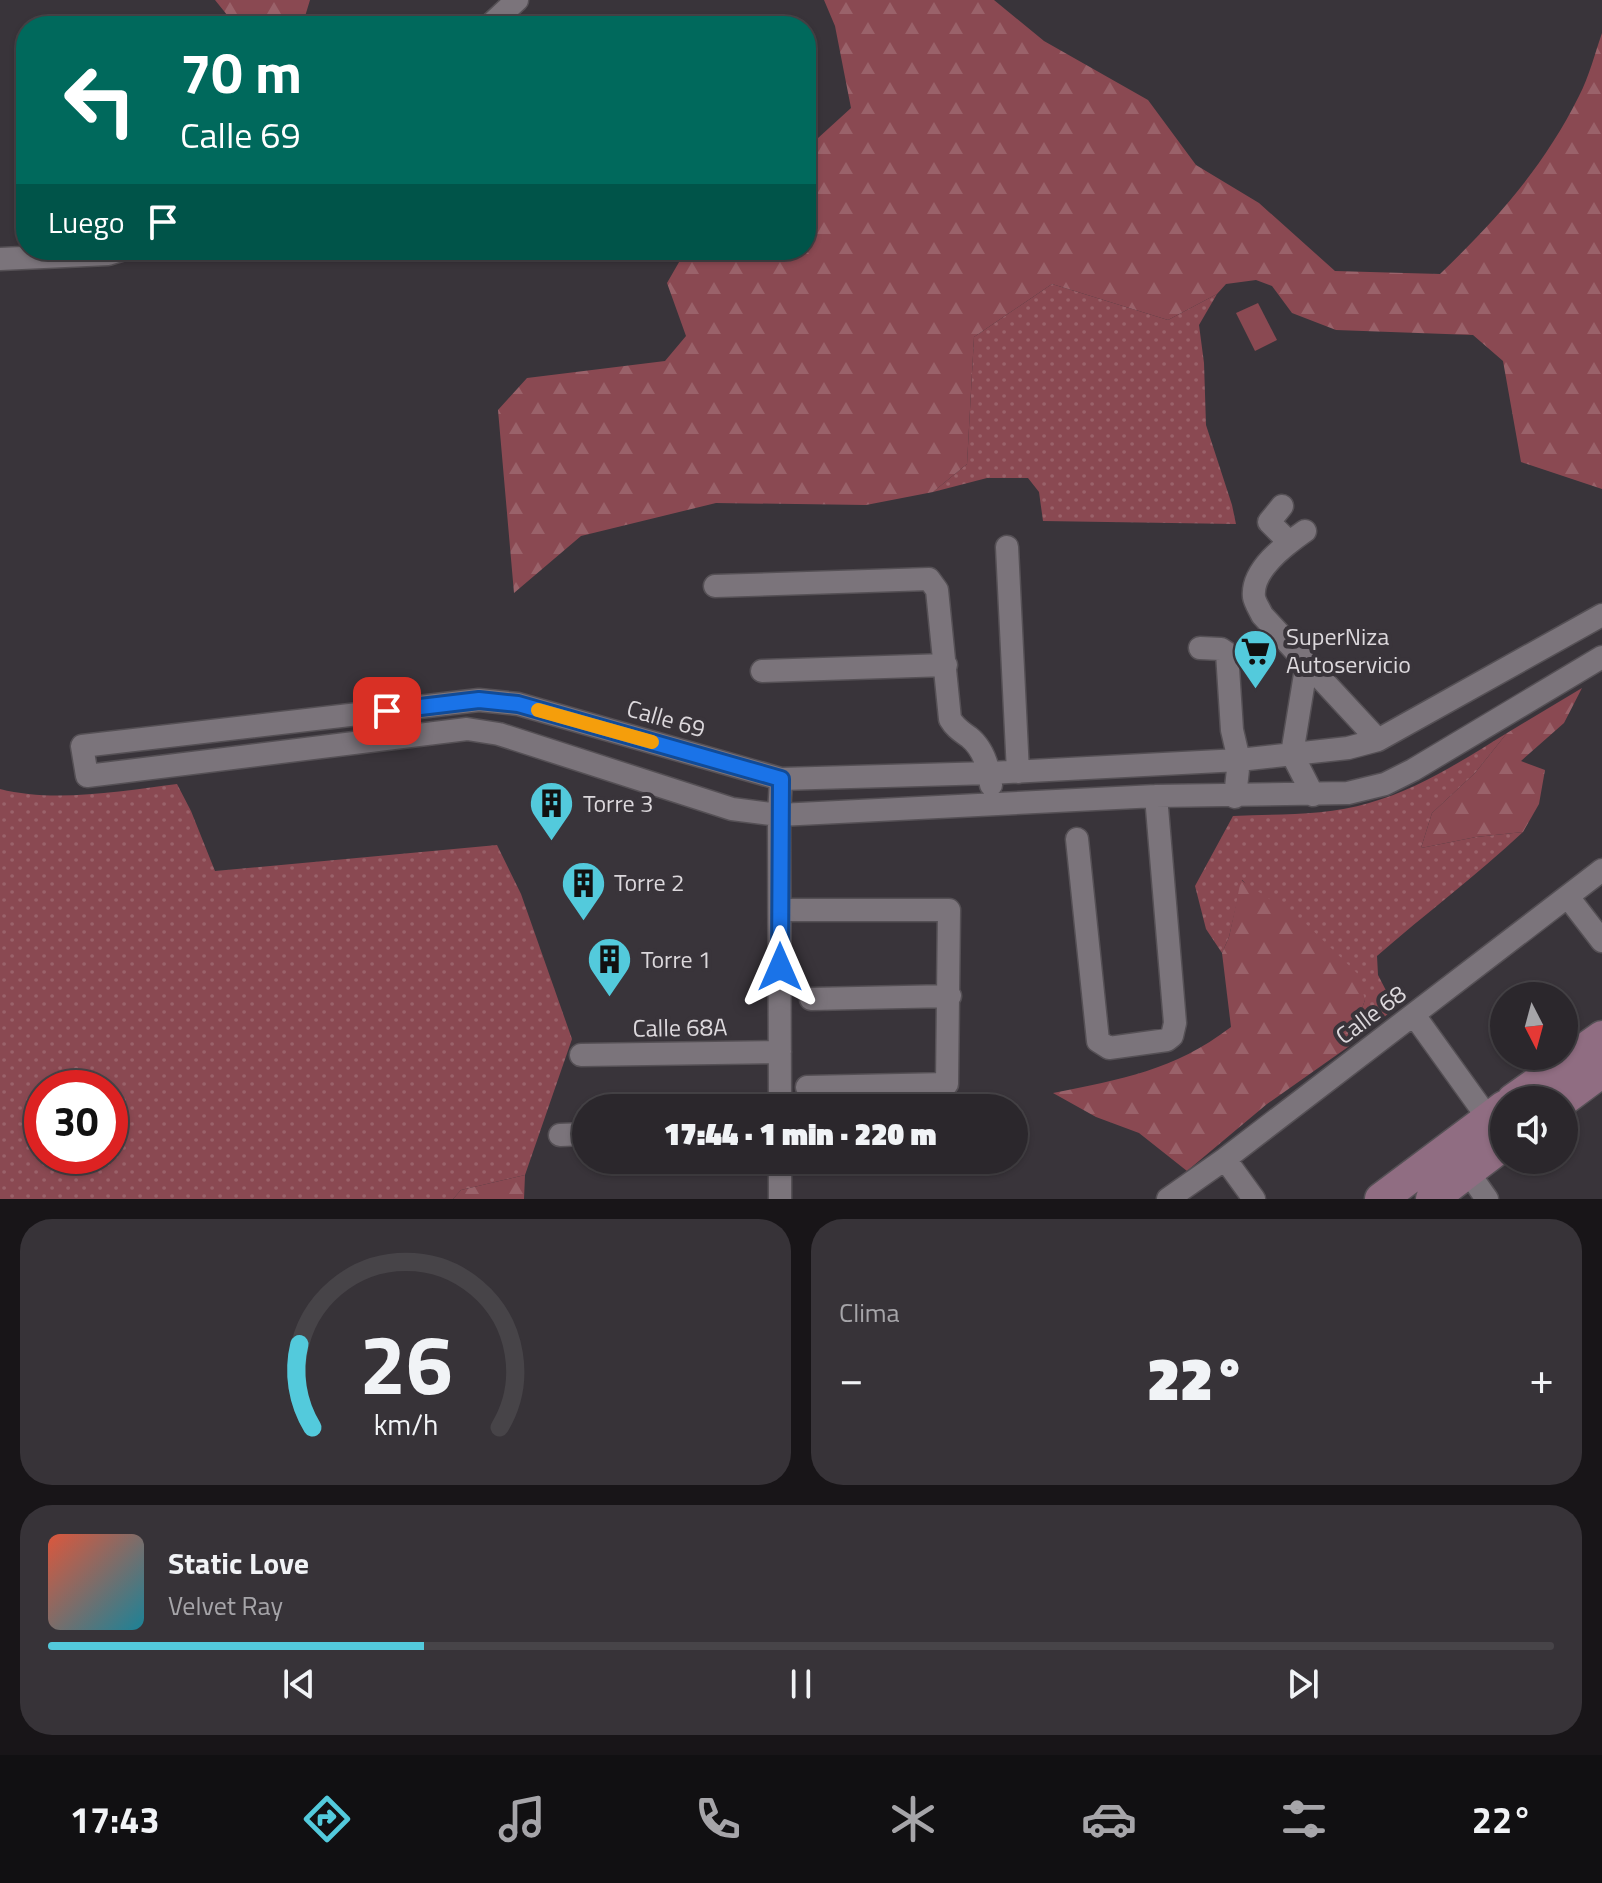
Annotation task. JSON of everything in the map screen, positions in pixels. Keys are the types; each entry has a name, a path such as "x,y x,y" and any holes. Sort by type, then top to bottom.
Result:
{"street":[{"path":"500,16 517,0"},
{"path":"1282,506 1269,522 1297,536 1256,577 1254,598 1262,615 1378,740"},
{"path":"1007,547 1018,772"},
{"path":"715,586 929,579 937,590 950,719 956,729 972,739 987,765 993,804"},
{"name":"Calle 69","path":"779,815 732,809 499,734 467,729 87,776 82,746 479,700 518,704 781,779 987,765 1018,772 1239,760 1348,748 1378,740 1602,615"},
{"path":"1200,648 1221,649 1227,653 1232,730 1239,760 1235,797"},
{"path":"779,815 1156,796 1348,793 1385,784 1602,657"},
{"path":"1307,662 1292,754 1313,795"},
{"path":"762,671 946,665"},
{"path":"780,1094 781,779"},
{"path":"1077,839 1098,1041 1109,1048 1167,1040 1172,1036 1175,1023 1156,796"},
{"name":"Calle 68","path":"1168,1199 1225,1159 1602,870"},
{"path":"1568,897 1602,941"},
{"path":"780,910 949,910 947,1084 807,1087"},
{"path":"811,999 950,996"},
{"path":"1414,1015 1490,1103"},
{"path":"1541,1086 1602,1037"},
{"name":"Calle 68A","path":"581,1055 780,1052"},
{"path":"1578,1089 1602,1071"},
{"path":"1381,1199 1490,1124"},
{"path":"560,1135 572,1135"},
{"path":"1432,1199 1468,1172 1490,1136"},
{"path":"1225,1159 1254,1199"},
{"path":"1468,1172 1487,1199"},
{"path":"780,1174 780,1199"}],"green space":[{"path":"215,0 310,0 305,16 228,16"},
{"path":"824,0 994,0 1044,41 1148,100 1196,165 1259,203 1335,271 1440,274 1500,212 1550,146 1583,89 1602,33 1602,489 1521,462 1503,361 1473,335 1336,330 1292,313 1272,286 1256,280 1226,284 1217,294 1168,320 1052,284 974,337 967,464 933,492 866,505 716,503 581,536 514,593 498,410 527,378 665,361 686,336 667,283 680,260 816,260 816,140 851,108 835,26"},
{"path":"1052,284 1168,320 1217,294 1199,325 1206,425 1236,524 1043,521 1039,492 1028,478 987,478 933,492 967,464 974,337"},
{"path":"1258,303 1277,340 1255,351 1236,313"},
{"path":"1582,688 1564,723 1521,761 1545,770 1539,804 1523,832 1421,848 1432,813 1475,773 1507,733"},
{"path":"1507,733 1475,773 1432,813 1421,848 1523,832 1377,956 1378,975 1395,1008 1348,1047 1365,1000 1242,880 1229,937 1222,953 1206,929 1195,886 1233,816 1318,812 1369,803 1423,782"},
{"path":"177,784 215,871 497,845 521,894 572,1039 525,1175 461,1190 453,1199 0,1199 0,789 43,795 111,792"},
{"path":"1241,880 1304,922 1358,974 1365,1000 1348,1047 1267,1104 1187,1171 1139,1133 1096,1117 1053,1093 1124,1078 1167,1064 1210,1042 1231,1027 1222,953 1229,937"},
{"path":"525,1175 524,1199 453,1199 461,1190"}],"slow traffic":[{"path":"538,710 652,742"}],"place":[{"name":"SuperNiza Autoservicio","path":"1255,690"},
{"name":"Torre 3","path":"552,843"},
{"name":"Torre 2","path":"583,922"},
{"name":"Torre 1","path":"610,999"}],"route":[{"path":"387,711 479,700 518,704 781,779 780,967"}]}
